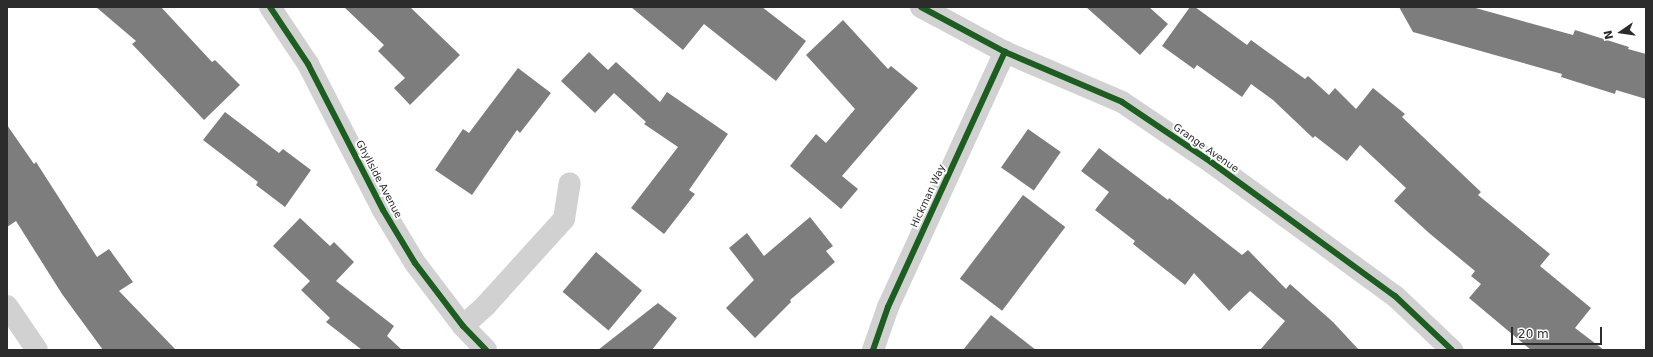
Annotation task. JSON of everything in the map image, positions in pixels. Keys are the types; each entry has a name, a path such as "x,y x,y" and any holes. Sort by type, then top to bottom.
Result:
{"street":[{"name":"Ghyllside Avenue","path":"270,7 308,64 383,210 415,263 463,326 486,350"},
{"name":"Grange Avenue","path":"921,7 1005,52 1122,102 1211,162 1395,296 1452,350"},
{"name":"Hickman Way","path":"873,350 888,307 1005,52"},
{"path":"463,326 486,305 564,219 570,183"},
{"path":"7,306 37,350"}],"building":[{"path":"96,7 161,7 212,62 215,60 240,85 204,120 132,44 136,41"},
{"path":"344,7 410,7 460,55 410,105 394,88 405,78 378,51 384,45"},
{"path":"631,7 762,7 806,41 776,81 704,24 683,50"},
{"path":"1086,7 1149,7 1168,24 1140,55"},
{"path":"1190,7 1195,7 1247,45 1251,40 1305,79 1308,76 1329,95 1335,88 1356,109 1373,88 1405,114 1402,117 1481,192 1478,195 1550,254 1540,266 1591,308 1575,328 1604,350 1531,350 1469,298 1481,284 1471,276 1475,271 1429,233 1394,201 1406,188 1360,145 1347,161 1315,136 1313,138 1273,100 1251,84 1242,97 1197,65 1194,69 1162,46"},
{"path":"1399,7 1472,7 1573,35 1575,30 1629,47 1628,49 1646,54 1646,99 1616,90 1615,94 1561,77 1562,74 1413,32"},
{"path":"843,20 888,69 891,66 918,88 842,176 858,189 841,209 790,166 816,134 826,143 855,109 806,55"},
{"path":"589,52 608,70 616,62 660,102 667,92 728,134 689,190 695,194 664,234 631,208 678,147 644,124 646,122 614,93 595,113 561,81"},
{"path":"518,68 551,93 520,133 517,130 472,195 435,170 463,129 469,133"},
{"path":"225,112 279,153 283,149 311,170 285,207 256,185 258,182 203,140"},
{"path":"7,125 34,164 36,162 97,257 109,249 133,282 119,291 176,350 103,350 62,294 16,221 7,227"},
{"path":"1028,129 1061,152 1034,190 1001,168"},
{"path":"1099,148 1168,200 1169,198 1242,255 1248,250 1286,289 1290,284 1333,322 1359,350 1260,350 1285,321 1250,291 1229,311 1194,273 1185,285 1133,244 1135,241 1095,210 1109,192 1081,171"},
{"path":"1023,195 1065,227 1002,311 960,279"},
{"path":"810,217 833,246 826,251 835,262 790,300 791,302 755,338 726,308 754,280 729,248 747,233 764,256"},
{"path":"300,218 330,246 334,242 354,262 336,281 394,326 387,336 402,350 362,350 326,322 330,318 301,290 310,281 273,246"},
{"path":"596,252 642,291 609,330 563,292"},
{"path":"658,303 677,318 652,350 598,350"},
{"path":"991,315 1036,350 963,350"}],"cycle path":[{"path":"270,7 308,64 383,210 415,263 463,326 486,350"},
{"path":"921,7 1005,52 1122,102 1211,162 1395,296 1452,350"},
{"path":"873,350 888,307 1005,52"}]}
